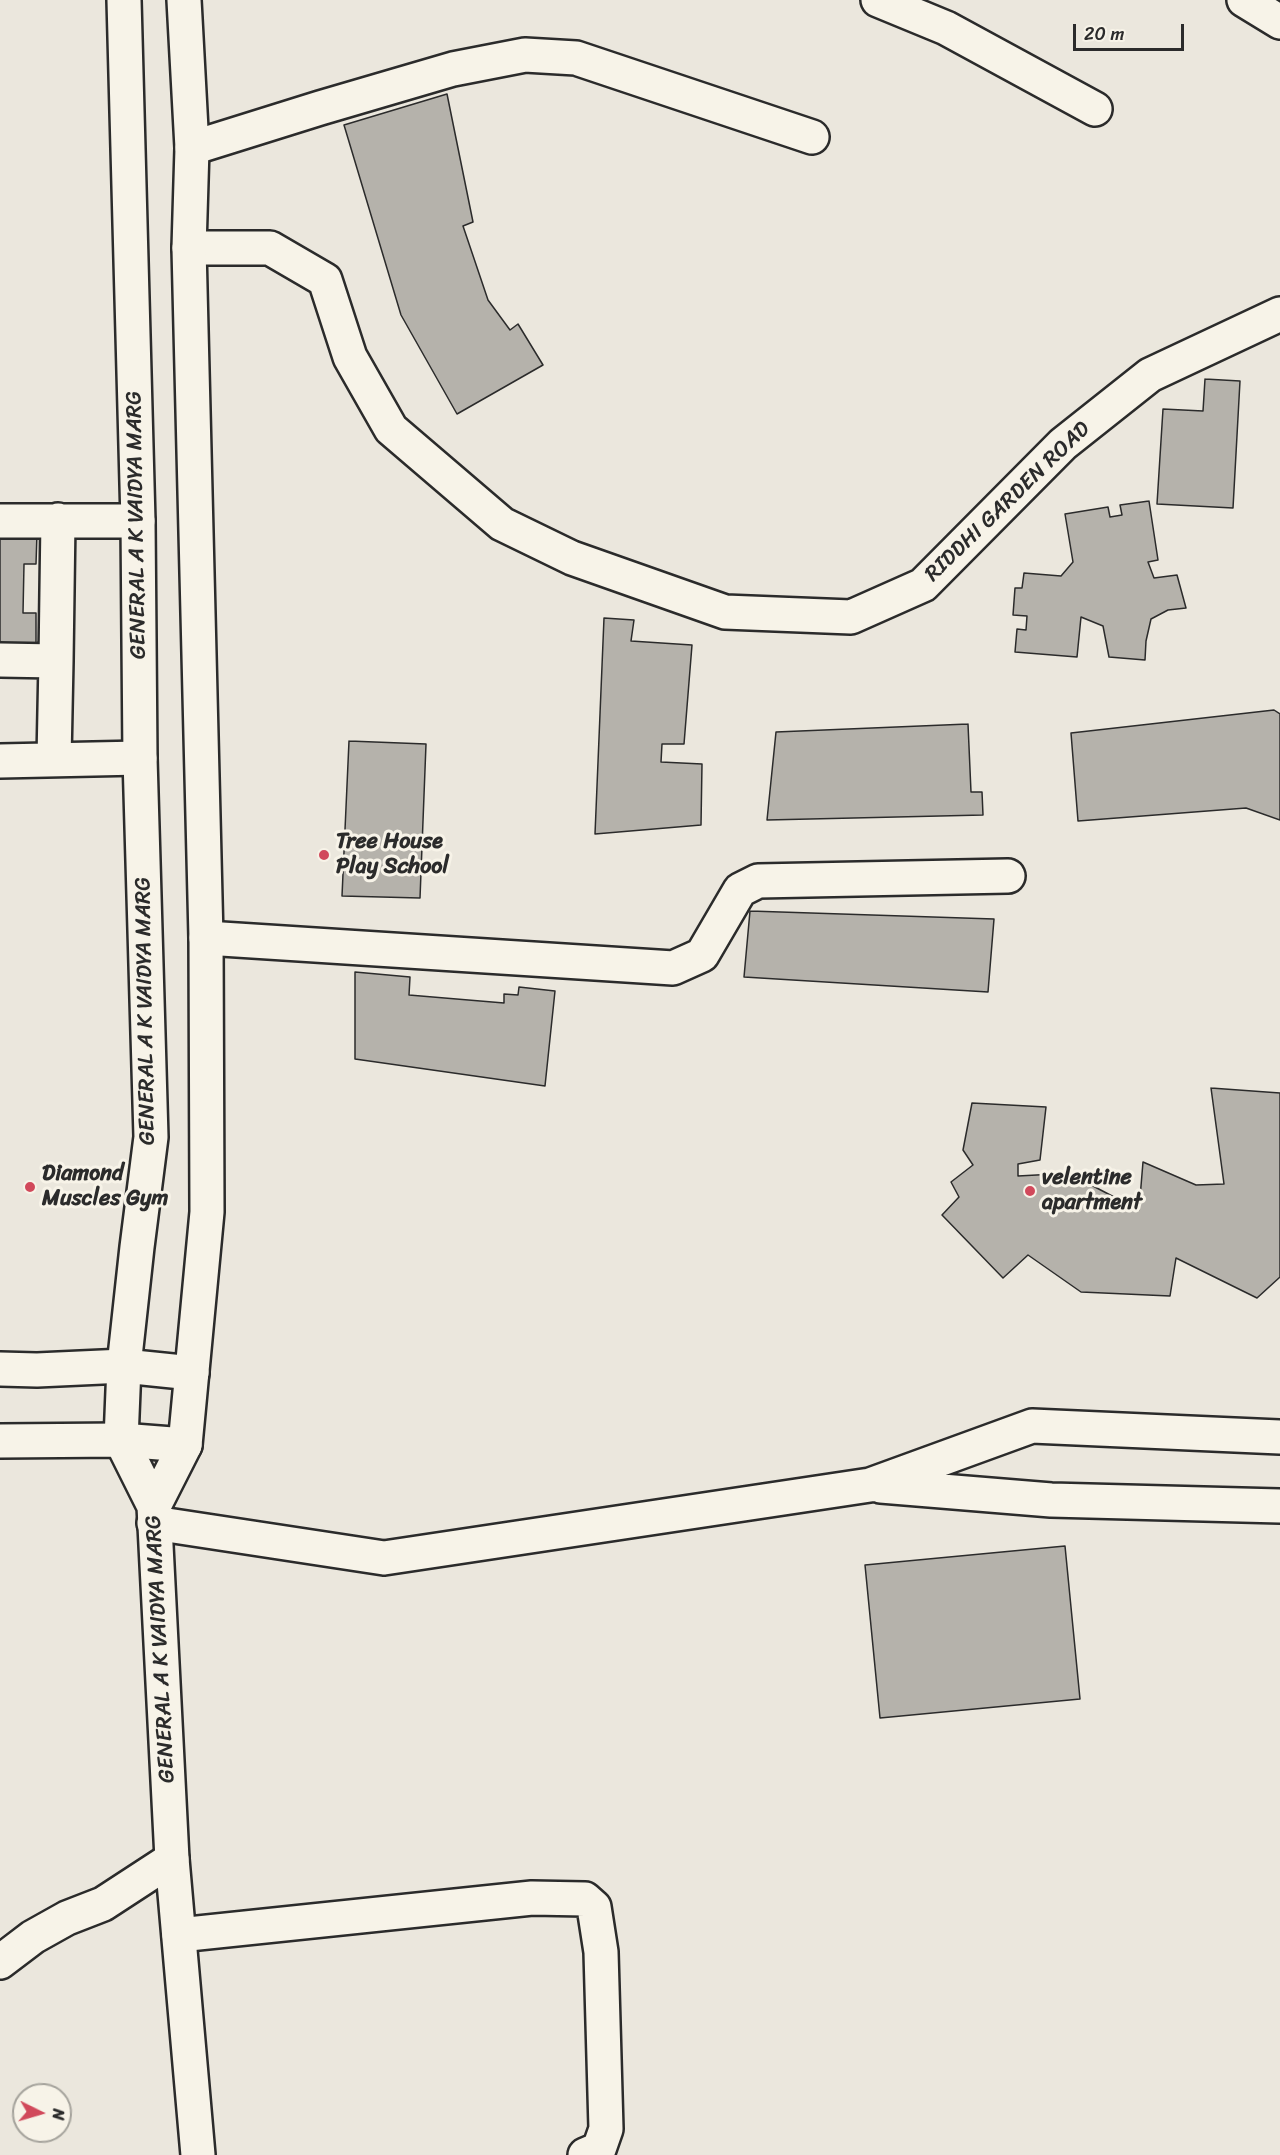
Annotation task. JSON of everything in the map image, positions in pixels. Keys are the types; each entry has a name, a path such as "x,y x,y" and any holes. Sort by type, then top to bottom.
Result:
{"street":[{"name":"GENERAL A K VAIDYA MARG","path":"124,0 138,521 140,758 151,1137 136,1247 124,1366 121,1440 154,1514 172,1859 198,2155"},
{"path":"184,0 192,148 189,248 206,938 207,1212 185,1445 154,1514 384,1558 870,1485 1032,1426 1280,1437"},
{"path":"878,0 946,28 1095,108"},
{"path":"1245,0 1280,22"},
{"path":"192,148 453,69 525,55 576,58 812,137"},
{"name":"RIDDHI GARDEN ROAD","path":"189,248 270,248 325,280 350,357 392,429 502,524 572,558 725,612 851,617 923,585 1063,444 1150,375 1280,314"},
{"path":"0,520 138,521"},
{"path":"54,759 58,520"},
{"path":"0,660 56,661"},
{"path":"0,761 140,758"},
{"path":"206,938 673,968 702,956 740,890 758,881 1008,876"},
{"path":"0,1369 37,1370 124,1366 192,1373"},
{"path":"0,1441 121,1440 185,1445"},
{"path":"870,1485 1051,1500 1280,1506"},
{"path":"0,1962 33,1936 67,1918 103,1904 172,1859"},
{"path":"179,1935 532,1898 585,1899 594,1907 602,1952 606,2129 599,2149 585,2155"}],"building":[{"path":"447,94 473,222 463,226 488,300 510,330 518,324 543,365 457,414 401,315 344,125"},
{"path":"1205,379 1240,381 1233,508 1157,504 1163,409 1203,411"},
{"path":"1149,501 1158,560 1148,562 1154,578 1177,575 1186,608 1168,610 1151,619 1145,660 1109,657 1103,626 1081,617 1077,657 1015,652 1017,629 1026,630 1027,616 1013,615 1015,588 1022,588 1024,573 1061,576 1073,562 1065,514 1108,507 1110,517 1122,515 1120,505"},
{"path":"0,533 37,533 36,564 24,564 23,613 36,613 36,647 0,647"},
{"path":"604,618 634,620 631,641 692,645 684,744 662,744 661,762 702,764 701,825 595,834"},
{"path":"1274,710 1280,714 1280,820 1246,808 1078,821 1071,733"},
{"path":"968,724 971,792 982,792 983,815 767,820 776,732"},
{"path":"349,741 426,744 420,898 342,896"},
{"path":"750,911 994,919 988,992 744,977"},
{"path":"355,972 410,977 409,995 504,1003 504,994 518,995 519,987 555,991 545,1086 355,1059"},
{"name":"velentine apartment","path":"1211,1088 1280,1093 1280,1277 1257,1298 1176,1258 1170,1296 1081,1292 1028,1255 1003,1278 942,1215 959,1197 951,1182 973,1165 963,1150 972,1103 1046,1107 1040,1160 1018,1164 1018,1176 1092,1172 1093,1186 1139,1210 1143,1162 1196,1185 1224,1184"},
{"path":"1065,1546 1080,1699 880,1718 865,1565"}],"place":[{"name":"Tree House Play School","path":"324,855"},
{"name":"Diamond Muscles Gym","path":"30,1187"},
{"name":"velentine apartment","path":"1030,1191"}]}
